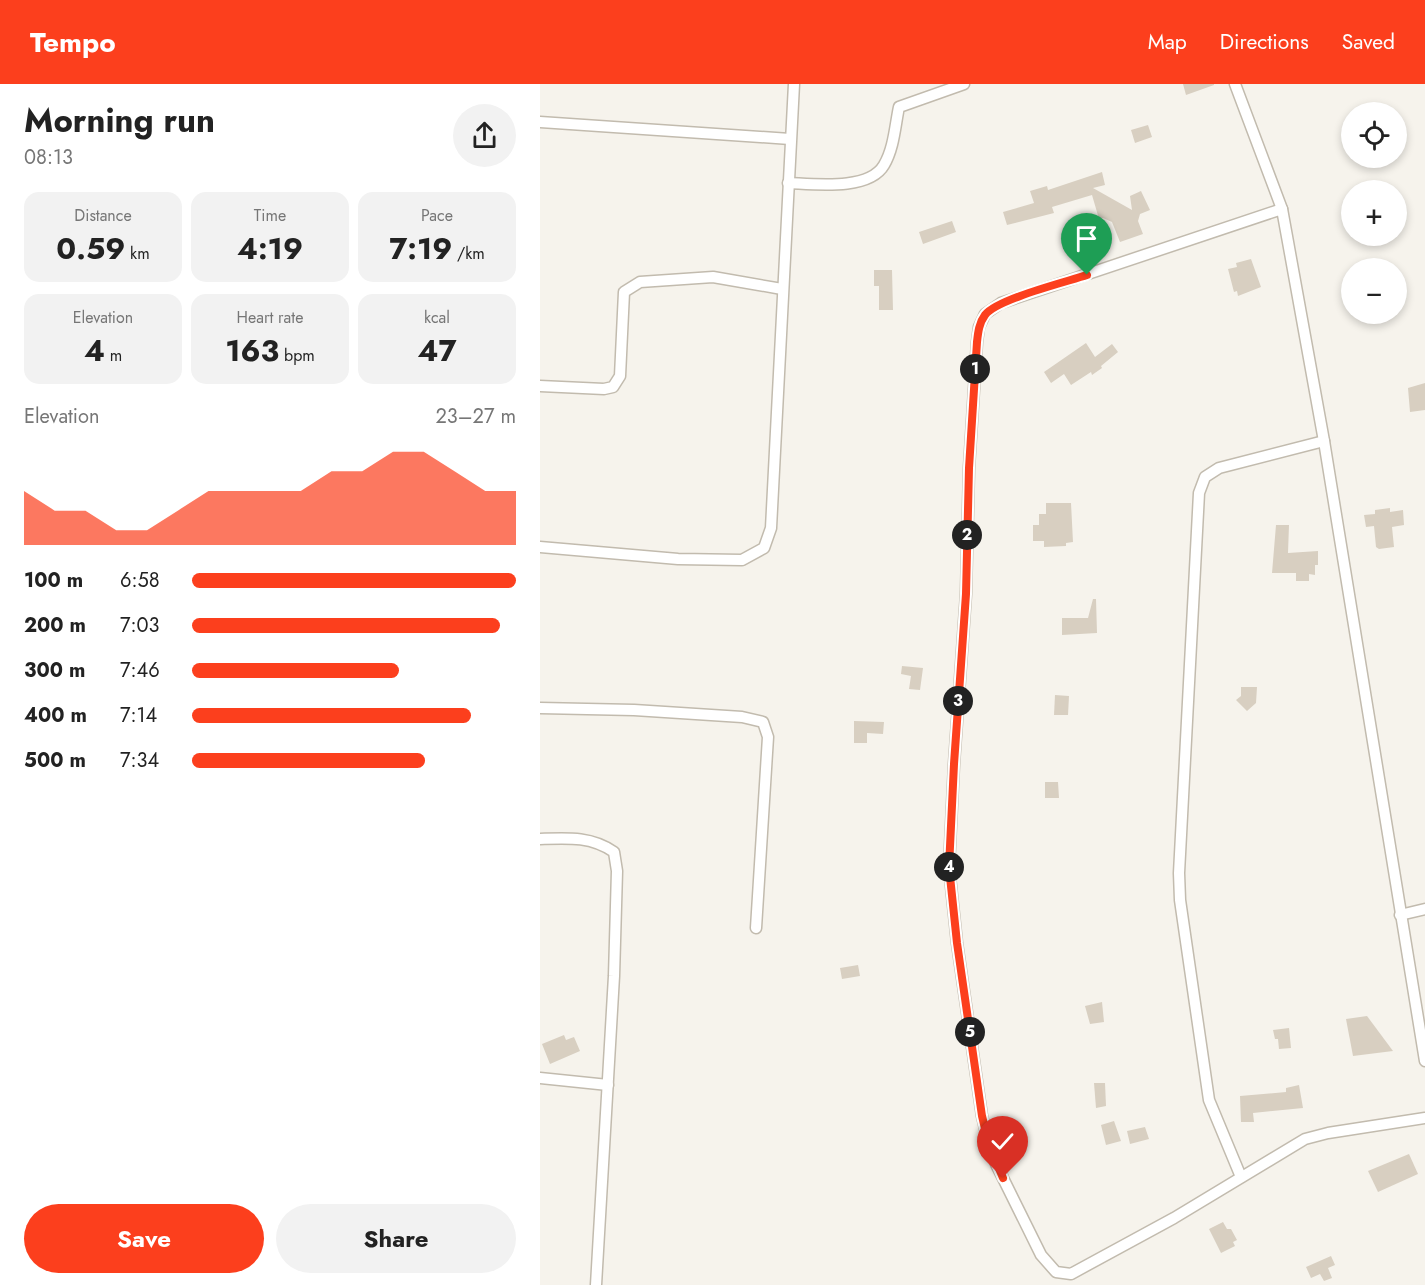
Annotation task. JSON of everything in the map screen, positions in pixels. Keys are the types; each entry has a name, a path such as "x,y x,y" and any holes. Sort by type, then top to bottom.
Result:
{"street":[{"path":"540,547 678,559 742,560 764,548 771,528 794,84"},
{"path":"788,183 855,183 871,178 883,168 890,153 899,107 964,84"},
{"path":"1235,84 1282,209 1324,441 1425,1061"},
{"path":"540,122 790,139"},
{"path":"1282,209 1001,303 985,314 979,327 972,405 966,594 950,856 957,943 982,1116 996,1164 1041,1255 1056,1272 1071,1274 1174,1218 1314,1136 1425,1118"},
{"path":"540,386 604,389 613,387 620,376 624,292 640,282 712,277 782,289"},
{"path":"1241,1177 1209,1100 1180,900 1179,873 1199,493 1205,477 1219,468 1324,441"},
{"path":"540,708 634,710 742,717 764,722 768,737 756,928"},
{"path":"540,839 579,838 600,843 614,852 617,871 608,1085 596,1285"},
{"path":"1400,915 1425,909"},
{"path":"540,1078 608,1085"}],"building":[{"path":"1183,84 1214,84 1214,85 1186,95"},
{"path":"1148,125 1152,137 1135,143 1131,130"},
{"path":"1102,172 1105,185 1093,188 1132,210 1130,196 1141,191 1150,210 1140,214 1138,221 1143,234 1120,242 1112,222 1103,218 1099,219 1092,195 1052,207 1054,213 1007,225 1003,212 1034,203 1030,191 1047,186 1048,190"},
{"path":"952,221 956,232 923,244 919,232"},
{"path":"1251,259 1261,287 1238,296 1237,291 1234,292 1228,269 1237,267 1236,263"},
{"path":"874,270 892,270 893,310 879,310 879,286 874,286"},
{"path":"1086,343 1095,357 1112,344 1118,352 1101,366 1102,368 1071,385 1064,374 1051,383 1044,372"},
{"path":"1425,383 1425,410 1410,412 1408,388"},
{"path":"1046,503 1071,503 1073,542 1066,543 1066,546 1044,547 1044,541 1033,541 1033,525 1039,525 1039,514 1046,514"},
{"path":"1390,508 1390,512 1403,510 1404,525 1392,527 1394,547 1379,549 1376,547 1374,526 1366,527 1364,515 1375,514 1375,510"},
{"path":"1276,525 1289,525 1288,553 1318,551 1315,575 1309,574 1309,581 1296,581 1296,573 1272,573"},
{"path":"1093,599 1096,599 1097,633 1062,635 1062,618 1088,618"},
{"path":"902,666 923,668 920,690 909,689 911,676 901,674"},
{"path":"1241,687 1257,687 1256,703 1247,711 1236,700 1241,696"},
{"path":"1055,695 1069,696 1068,715 1054,715"},
{"path":"854,721 884,722 883,734 867,733 867,743 854,743"},
{"path":"1045,782 1058,782 1059,798 1045,798"},
{"path":"858,965 860,976 842,979 840,968"},
{"path":"1102,1002 1104,1022 1090,1024 1085,1006"},
{"path":"1367,1016 1393,1051 1353,1056 1346,1019"},
{"path":"1289,1028 1291,1048 1279,1049 1278,1039 1275,1039 1273,1030"},
{"path":"564,1035 566,1040 574,1037 580,1051 550,1064 542,1044"},
{"path":"1094,1083 1105,1083 1106,1106 1096,1108"},
{"path":"1299,1085 1303,1108 1253,1113 1254,1122 1241,1122 1240,1096 1286,1092 1286,1088"},
{"path":"1114,1121 1121,1141 1106,1145 1101,1125"},
{"path":"1145,1127 1149,1139 1130,1144 1127,1131"},
{"path":"1409,1154 1418,1174 1378,1192 1368,1171"},
{"path":"1223,1222 1227,1229 1231,1229 1237,1240 1233,1242 1235,1246 1221,1253 1209,1229"},
{"path":"1331,1256 1335,1265 1328,1268 1332,1278 1324,1281 1320,1274 1311,1278 1306,1267"}],"route":[{"path":"1003,1178 989,1145 982,1116 957,943 949,867 966,594 969,468 977,342 979,327 985,314 1001,303 1087,275"}]}
